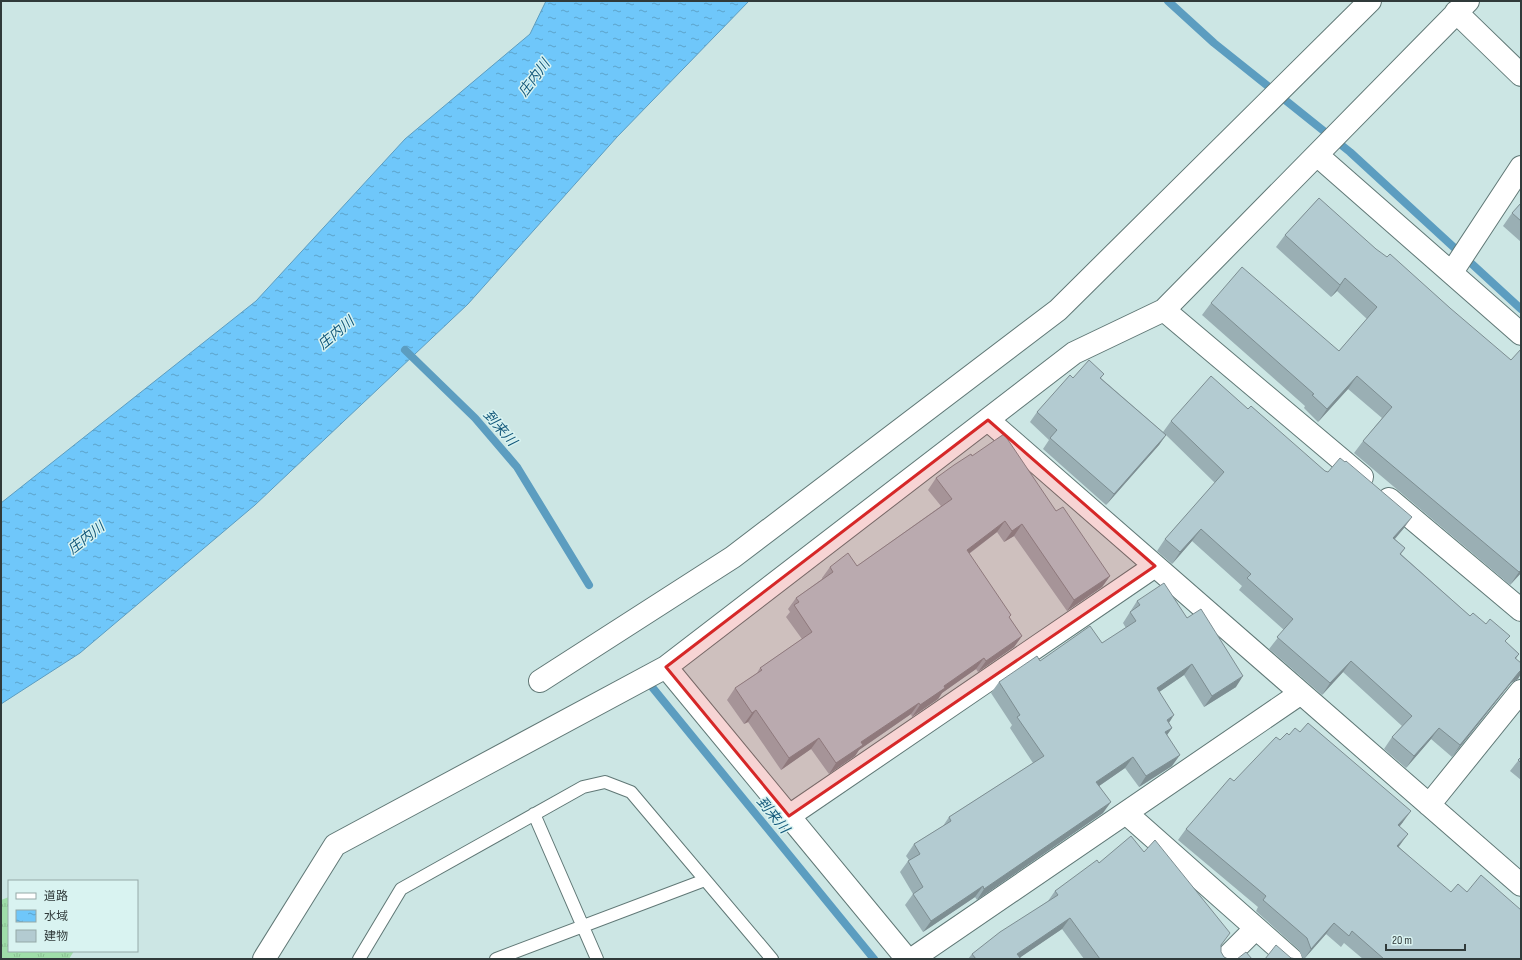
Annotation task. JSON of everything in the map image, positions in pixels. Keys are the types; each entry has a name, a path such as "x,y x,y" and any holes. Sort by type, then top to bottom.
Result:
{"street":[{"path":"540,680 733,557 1058,310 1370,1"},
{"path":"264,959 335,845 666,667 1074,353 1164,310 1462,7 1521,75"},
{"path":"1319,153 1521,334"},
{"path":"1452,271 1521,167"},
{"path":"1164,310 1521,610"},
{"path":"988,420 1521,885"},
{"path":"789,816 1155,566"},
{"path":"666,667 907,959"},
{"path":"1429,805 1521,691"},
{"path":"912,959 1301,693"},
{"path":"1126,813 1291,959"},
{"path":"1225,959 1256,928"}],"lane":[{"path":"359,959 401,889 583,787 605,782 631,792 772,959"},
{"path":"534,814 597,959"},
{"path":"496,959 705,880"}],"highlighted area":[{"path":"988,420 1155,566 789,816 666,667"}],"green space":[{"path":"8,897 8,952 73,952 69,959 1,959 1,900"}],"water":[{"name":"庄内川","path":"546,1 749,1 617,137 468,304 255,505 80,653 1,704 1,503 256,301 405,139 530,34"}],"building":[{"path":"1319,198 1376,249 1387,257 1390,254 1511,360 1521,349 1521,570 1519,572 1363,441 1392,407 1357,376 1327,409 1312,395 1314,394 1211,303 1242,267 1339,351 1377,307 1345,278 1340,285 1285,235"},
{"path":"1521,203 1521,221 1512,213"},
{"path":"1089,360 1104,374 1100,378 1166,435 1114,494 1050,438 1057,430 1037,412 1070,375 1073,378"},
{"path":"1211,376 1248,409 1251,406 1325,471 1328,472 1340,458 1345,462 1346,461 1412,517 1393,538 1405,548 1400,554 1470,616 1473,613 1486,624 1490,619 1510,636 1505,641 1519,654 1515,658 1521,663 1521,670 1460,745 1439,728 1414,756 1392,737 1412,716 1351,661 1330,683 1277,637 1293,619 1247,578 1251,574 1201,529 1180,552 1165,539 1224,472 1171,421"},
{"path":"1004,434 1056,511 1063,507 1110,576 1074,600 1022,524 1012,531 1005,521 967,550 1011,615 1009,617 1022,636 986,661 984,658 944,686 945,688 920,705 919,703 861,742 863,745 836,763 819,738 789,758 756,710 752,713 735,688 762,670 760,668 812,632 794,605 799,602 796,598 833,572 830,567 848,553 857,566 952,499 936,478"},
{"path":"1164,583 1187,618 1201,609 1243,676 1212,696 1192,664 1157,688 1174,715 1167,720 1172,728 1165,732 1180,755 1146,776 1133,757 1096,782 1111,802 984,889 983,886 931,921 913,894 923,887 908,861 920,854 914,844 951,821 949,817 1044,756 1017,717 1020,715 999,682 1037,656 1040,661 1090,626 1102,643 1136,621 1130,612 1140,605 1137,601"},
{"path":"1308,723 1411,811 1398,825 1408,834 1397,846 1451,892 1458,884 1467,892 1481,875 1521,910 1521,959 1384,959 1352,931 1349,936 1334,923 1311,949 1307,938 1263,900 1266,896 1186,829 1230,778 1234,781 1276,737 1280,740 1287,733 1289,735 1295,728 1300,732"},
{"path":"1131,836 1144,852 1155,840 1230,933 1221,945 1221,952 1224,957 1228,959 1100,959 1070,918 1017,954 1021,959 976,959 972,954 1000,932 1058,895 1055,891 1097,860 1099,863"},
{"path":"1276,945 1291,958 1297,959 1265,959"},
{"path":"1246,952 1252,959 1237,959"}],"waterway":[{"path":"1168,1 1214,43 1350,152 1521,309"},
{"name":"到来川","path":"405,350 475,418 517,467 589,585"},
{"name":"到来川","path":"652,687 874,959"}]}
